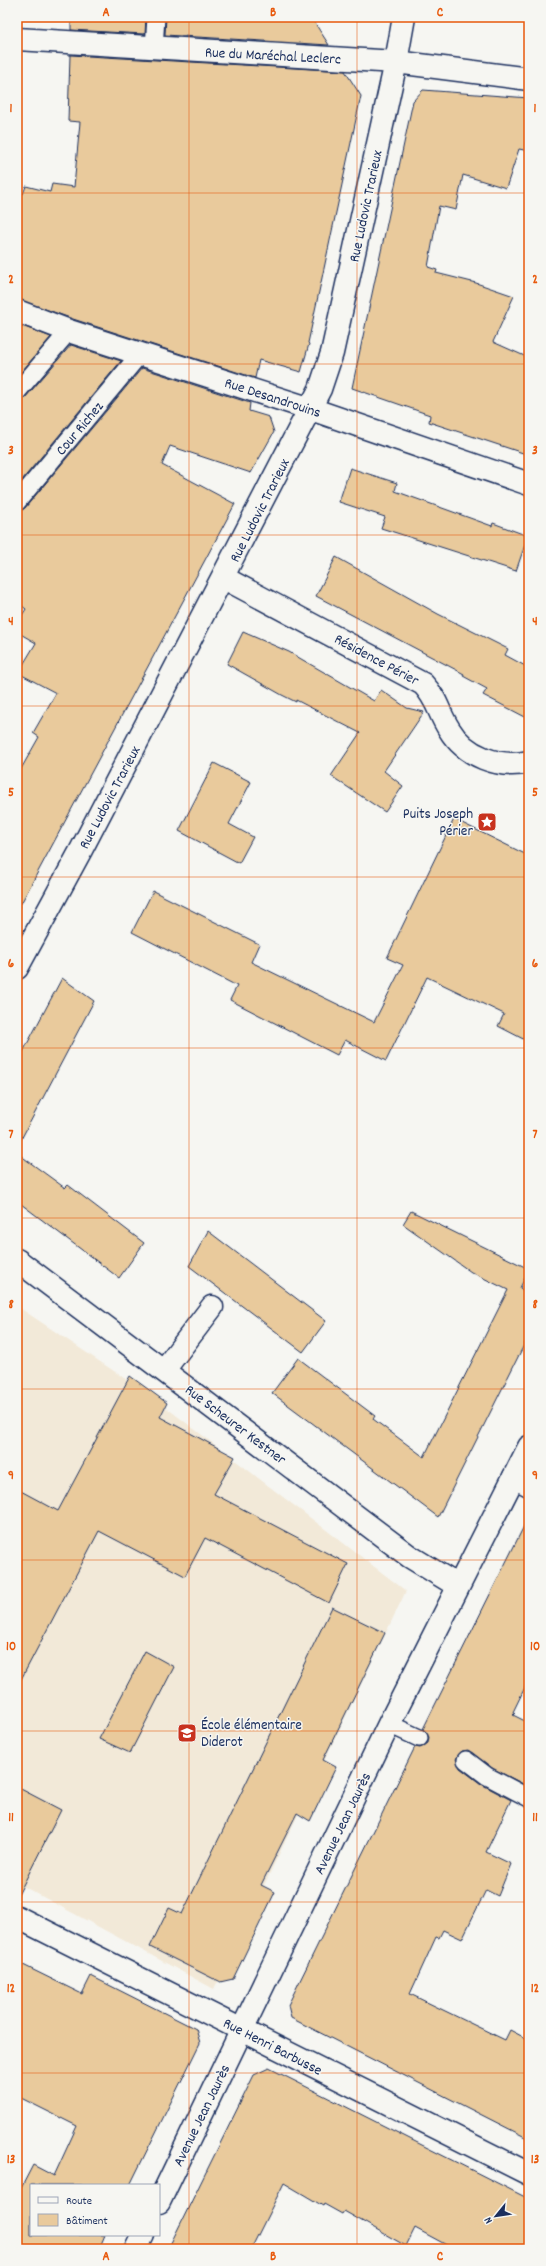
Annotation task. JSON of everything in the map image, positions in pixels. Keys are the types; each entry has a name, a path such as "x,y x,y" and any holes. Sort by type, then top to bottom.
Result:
{"street":[{"name":"Rue Ludovic Trarieux","path":"17,968 81,850 224,578 311,409 327,372 396,62 404,17"},
{"name":"Rue du Maréchal Leclerc","path":"17,39 396,62 529,79"},
{"name":"Rue Desandrouins","path":"17,311 69,331 311,409 529,484"},
{"name":"Résidence Périer","path":"224,578 423,684 438,703 449,730 459,742 472,752 495,762 529,762"},
{"name":"Rue Scheurer Kestner","path":"17,1260 409,1556 458,1586"},
{"path":"164,1370 212,1308"},
{"name":"Avenue Jean Jaurès","path":"160,2200 389,1724 458,1586 521,1481 529,1447"},
{"name":"Rue Henri Barbusse","path":"17,1917 529,2174"},
{"path":"136,2249 142,2236"}],"lane":[{"path":"154,48 156,17"},
{"path":"17,392 69,331"},
{"name":"Cour Richez","path":"17,502 140,354"},
{"path":"389,1724 419,1738"},
{"path":"466,1760 487,1776 529,1798"}],"shaded area":[{"path":"17,1306 151,1396 406,1591 214,1989 17,1883"}],"building":[{"path":"71,17 146,17 145,34 71,30"},
{"path":"166,17 311,17 329,45 165,35"},
{"path":"70,55 345,71 361,96 309,344 301,372 259,360 255,378 73,319 17,299 17,191 23,194 26,186 50,192 52,184 74,187 80,122 68,121"},
{"path":"423,90 529,98 529,151 519,149 506,188 463,175 456,210 439,206 428,267 437,270 436,273 476,283 514,296 493,342 529,358 529,455 429,422 430,415 352,388 413,101"},
{"path":"17,324 51,337 17,377"},
{"path":"71,345 121,361 17,486 17,402 25,398"},
{"path":"142,368 250,403 249,411 269,417 274,432 251,473 170,446 162,465 235,504 17,911 17,776 39,737 33,733 56,693 18,673 36,643 17,632 17,623 26,609 17,602 17,512 25,508"},
{"path":"350,468 397,483 395,491 492,526 493,523 528,536 516,571 381,528 385,517 339,502"},
{"path":"336,557 438,614 508,649 505,655 529,668 529,719 483,695 487,689 463,676 464,674 316,596"},
{"path":"243,632 289,652 374,701 381,690 407,708 424,712 384,771 403,786 385,812 331,776 360,733 296,700 296,702 282,695 227,664"},
{"path":"214,763 251,782 229,824 253,837 239,863 179,831"},
{"path":"454,819 529,856 529,1042 498,1026 504,1014 427,977 386,1061 345,1040 337,1055 230,1000 237,986 132,932 153,891 259,944 251,962 374,1022 403,965 387,958"},
{"path":"62,978 94,1001 17,1147 17,1063"},
{"path":"17,1153 65,1188 68,1185 144,1243 119,1278 17,1201"},
{"path":"411,1211 529,1269 520,1288 529,1295 529,1335 438,1517 272,1393 298,1358 375,1416 373,1419 424,1457 508,1290 471,1272 403,1224"},
{"path":"208,1231 326,1321 303,1352 189,1266"},
{"path":"130,1376 167,1403 160,1417 235,1457 214,1494 348,1564 329,1603 205,1538 185,1576 99,1531 17,1687 17,1489 58,1511"},
{"path":"529,1516 529,1679 513,1712 515,1713 513,1715 529,1723 529,1787 492,1768 468,1750 462,1751 456,1759 460,1768 481,1784 511,1800 486,1852 511,1864 498,1896 486,1890 462,1939 443,1930 439,1938 436,1937 410,1994 505,2040 510,2030 529,2040 529,2139 291,2018 288,2005 415,1747 420,1748 428,1743 429,1737 423,1729"},
{"path":"332,1607 385,1633 323,1760 336,1767 310,1821 297,1813 261,1885 275,1892 233,1979 220,1982 150,1947 169,1908 182,1914"},
{"path":"145,1651 174,1667 130,1753 99,1739"},
{"path":"17,1787 61,1810 17,1897"},
{"path":"17,1962 82,1994 91,1976 196,2029 200,2043 130,2184 30,2184 30,2236 105,2236 99,2249 17,2249 17,2196 33,2165 54,2176 77,2126 17,2096"},
{"path":"269,2068 529,2199 529,2249 454,2249 415,2228 406,2246 344,2211 342,2214 324,2204 323,2206 284,2183 251,2249 168,2249 254,2075"}],"place":[{"name":"Puits Joseph Périer","path":"487,822"},
{"name":"École élémentaire Diderot","path":"187,1733"}]}
